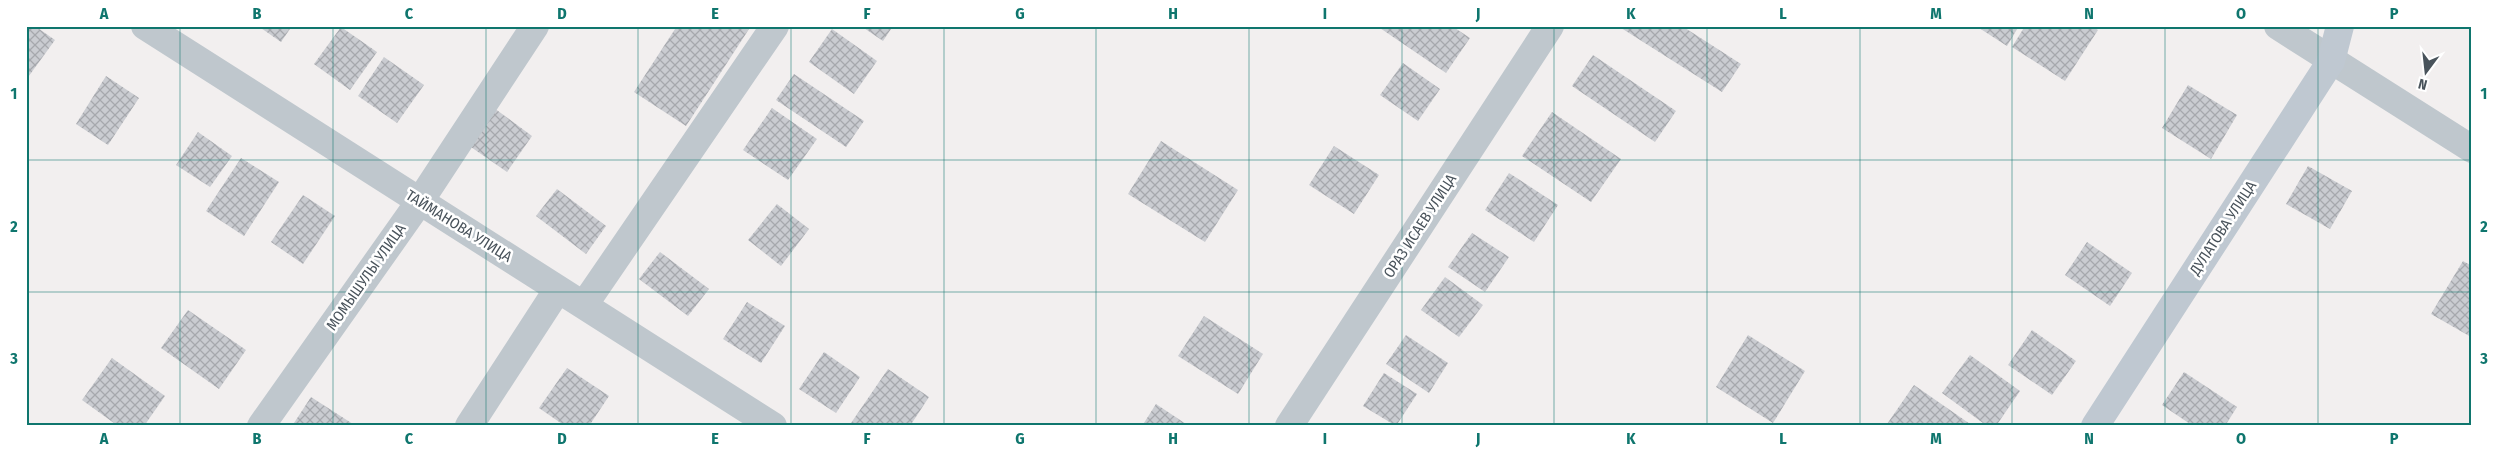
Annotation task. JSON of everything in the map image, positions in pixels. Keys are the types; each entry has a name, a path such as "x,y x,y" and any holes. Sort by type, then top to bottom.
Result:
{"street":[{"name":"ТАЙМАНОВА УЛИЦА","path":"145,26 773,426"},
{"name":"МОМЫШУЛЫ УЛИЦА","path":"261,426 420,201 535,26"},
{"path":"584,305 775,26"},
{"name":"ОРАЗ ИСАЕВ УЛИЦА","path":"1289,426 1550,26"},
{"path":"2278,26 2472,149"},
{"name":"ДУЛАТОВА УЛИЦА","path":"2096,426 2331,61 2340,26"},
{"path":"469,426 558,289"}],"building":[{"path":"26,26 35,26 55,40 26,80"},
{"path":"258,26 292,26 281,42"},
{"path":"677,26 751,26 686,126 634,92"},
{"path":"861,26 893,26 883,41"},
{"path":"1377,26 1452,26 1470,38 1446,73"},
{"path":"1618,26 1682,26 1741,64 1722,92"},
{"path":"1976,26 2019,26 2007,46"},
{"path":"2025,26 2092,26 2098,30 2065,81 2012,47"},
{"path":"341,27 377,52 350,90 314,64"},
{"path":"832,29 877,61 854,94 809,62"},
{"path":"1593,55 1676,111 1655,142 1572,86"},
{"path":"384,57 424,85 397,123 358,96"},
{"path":"1403,63 1440,89 1418,121 1380,95"},
{"path":"794,74 864,121 846,147 776,100"},
{"path":"106,76 139,98 108,145 76,124"},
{"path":"2188,85 2237,115 2211,159 2162,128"},
{"path":"494,108 532,136 507,172 468,145"},
{"path":"772,108 817,139 788,180 743,150"},
{"path":"1552,112 1621,159 1591,202 1522,156"},
{"path":"198,132 232,156 210,187 176,165"},
{"path":"1161,141 1238,190 1205,242 1128,194"},
{"path":"1334,146 1379,175 1354,214 1309,185"},
{"path":"241,158 279,182 244,236 206,211"},
{"path":"2308,166 2352,191 2330,229 2286,204"},
{"path":"1509,173 1558,205 1534,242 1485,210"},
{"path":"557,189 606,226 586,254 536,216"},
{"path":"303,195 335,216 303,264 271,242"},
{"path":"777,204 809,229 781,266 748,240"},
{"path":"1472,233 1509,257 1485,292 1448,267"},
{"path":"2087,242 2132,273 2110,306 2065,275"},
{"path":"660,252 709,289 688,316 639,279"},
{"path":"2463,261 2472,266 2471,337 2431,314"},
{"path":"1445,277 1483,305 1459,337 1421,310"},
{"path":"747,302 785,326 761,363 723,339"},
{"path":"188,310 246,350 219,389 161,348"},
{"path":"1204,316 1263,354 1238,394 1178,356"},
{"path":"2032,330 2076,361 2052,395 2008,365"},
{"path":"1406,335 1448,363 1429,393 1386,364"},
{"path":"1748,335 1805,371 1773,423 1716,387"},
{"path":"824,352 860,377 836,413 799,389"},
{"path":"1970,355 2020,391 1996,426 1987,426 1942,393"},
{"path":"112,358 165,396 144,426 118,426 82,400"},
{"path":"567,368 609,396 589,426 565,426 539,408"},
{"path":"888,369 929,397 910,426 855,426 851,423"},
{"path":"2184,372 2237,407 2225,426 2193,426 2162,405"},
{"path":"1384,373 1417,394 1396,426 1363,406"},
{"path":"1914,385 1973,426 1887,424"},
{"path":"311,397 356,426 292,426"},
{"path":"1156,404 1189,426 1142,426"}]}
